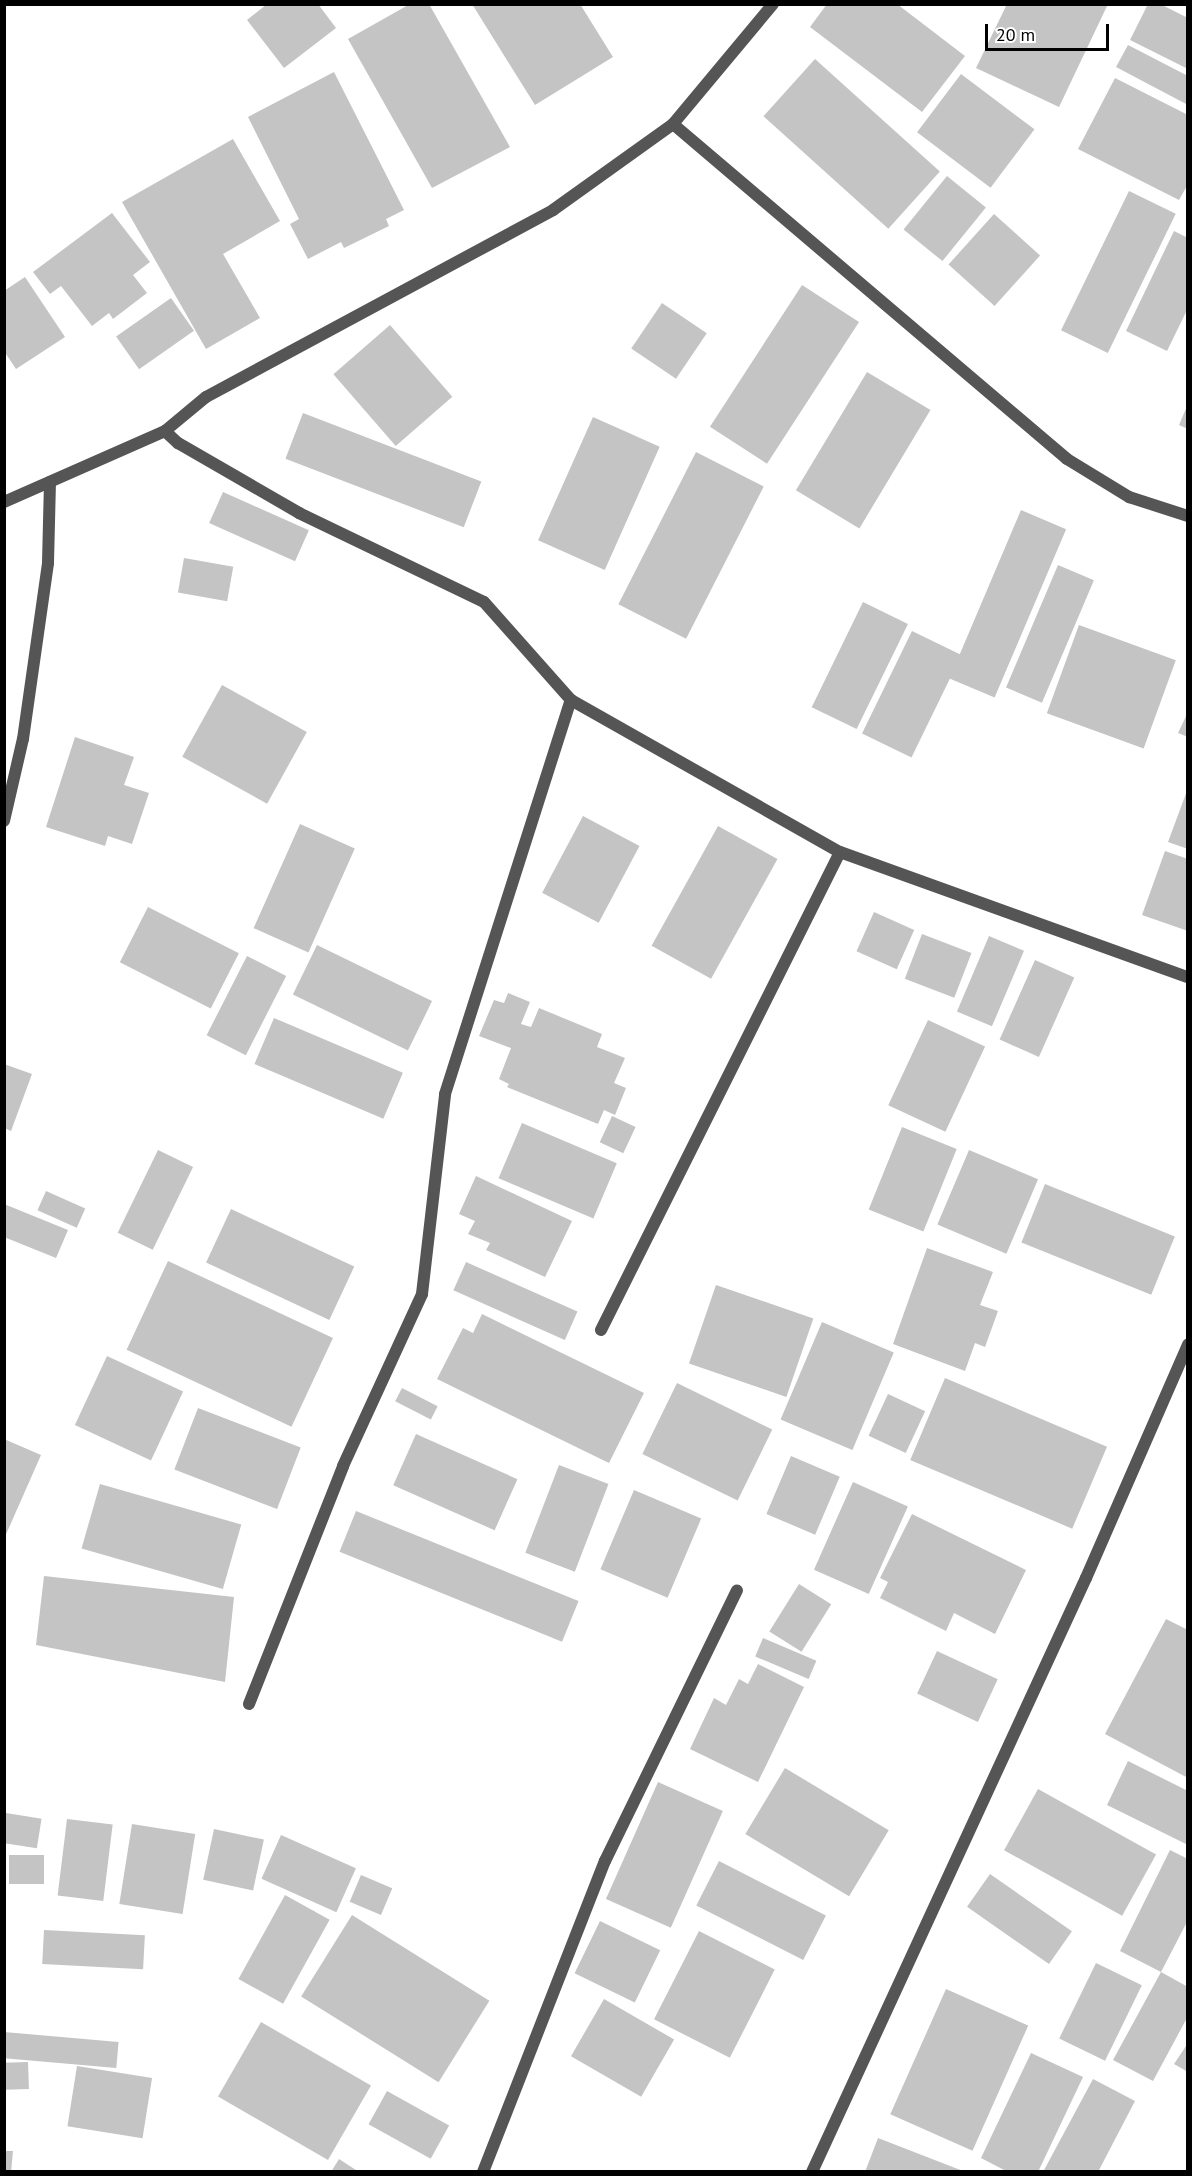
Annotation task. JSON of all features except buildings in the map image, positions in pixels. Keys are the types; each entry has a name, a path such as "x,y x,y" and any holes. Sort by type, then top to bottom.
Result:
{"street":[{"path":"4,502 165,431 206,397 553,210 673,124 773,4"},
{"path":"673,124 1067,459 1129,497 1188,516"},
{"path":"165,431 178,443 298,513 484,602 571,700 840,852 1188,977"},
{"path":"4,821 23,740 48,563 50,482"},
{"path":"249,1704 344,1466 422,1294 445,1094 571,700"},
{"path":"601,1330 840,852"},
{"path":"812,2172 1086,1578 1188,1344"},
{"path":"483,2172 605,1862 737,1590"}]}
